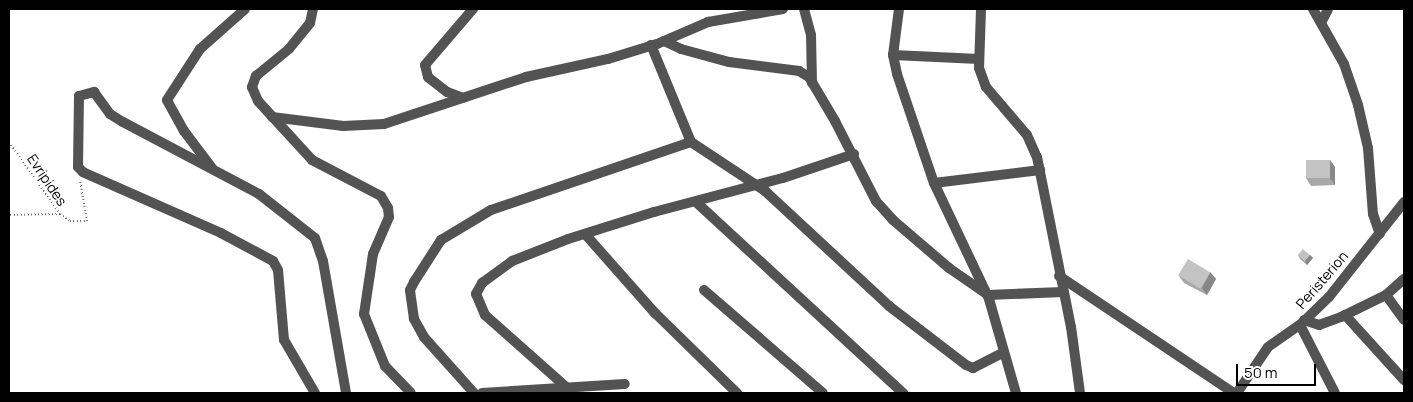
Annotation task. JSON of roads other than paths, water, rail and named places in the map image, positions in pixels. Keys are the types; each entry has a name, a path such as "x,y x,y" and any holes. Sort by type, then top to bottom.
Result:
{"street":[{"path":"212,168 184,131 167,100 200,49 245,9"},
{"path":"314,9 310,23 289,49 256,76 252,87 258,101 312,160 381,196 388,208 390,217 373,254 364,314 385,366 411,393"},
{"path":"463,98 432,81 426,73 425,65 473,9"},
{"path":"272,117 343,126 384,124 526,77 608,59 664,41 708,22 783,9"},
{"path":"804,9 811,35 812,83"},
{"path":"899,9 893,55 897,74 934,184 988,296 1016,393"},
{"path":"981,9 978,59 986,87 1027,134 1040,170 1080,393"},
{"path":"1313,9 1322,21 1344,64 1358,105 1368,148 1373,214 1380,234"},
{"path":"1322,21 1328,9"},
{"path":"664,41 682,49 729,62 799,71 812,83 854,154 876,201 893,220 988,296 1063,292"},
{"path":"651,45 691,142 756,186 889,306 966,365 974,368 1003,353"},
{"path":"893,55 978,59"},
{"path":"315,393 284,340 278,270 273,261 222,232 101,181 78,167 79,96 94,92 110,114 172,151 212,168 259,194 315,238 323,261 346,393"},
{"path":"474,393 424,337 414,319 410,290 441,240 491,210 691,142"},
{"path":"565,386 485,315 476,294 482,283 512,260 585,234 756,186 854,154"},
{"path":"934,184 1040,170"},
{"path":"696,202 903,393"},
{"name":"Peristerion","path":"1236,393 1268,347 1302,323 1329,296 1404,202"},
{"path":"585,234 655,313 737,393"},
{"path":"1059,276 1236,393"},
{"path":"1302,323 1319,325 1345,316 1386,296 1404,279"},
{"path":"704,290 823,393"},
{"path":"1386,296 1404,320"},
{"path":"1345,316 1404,380"},
{"path":"1302,323 1335,393"},
{"path":"482,393 565,386 625,384"}]}
